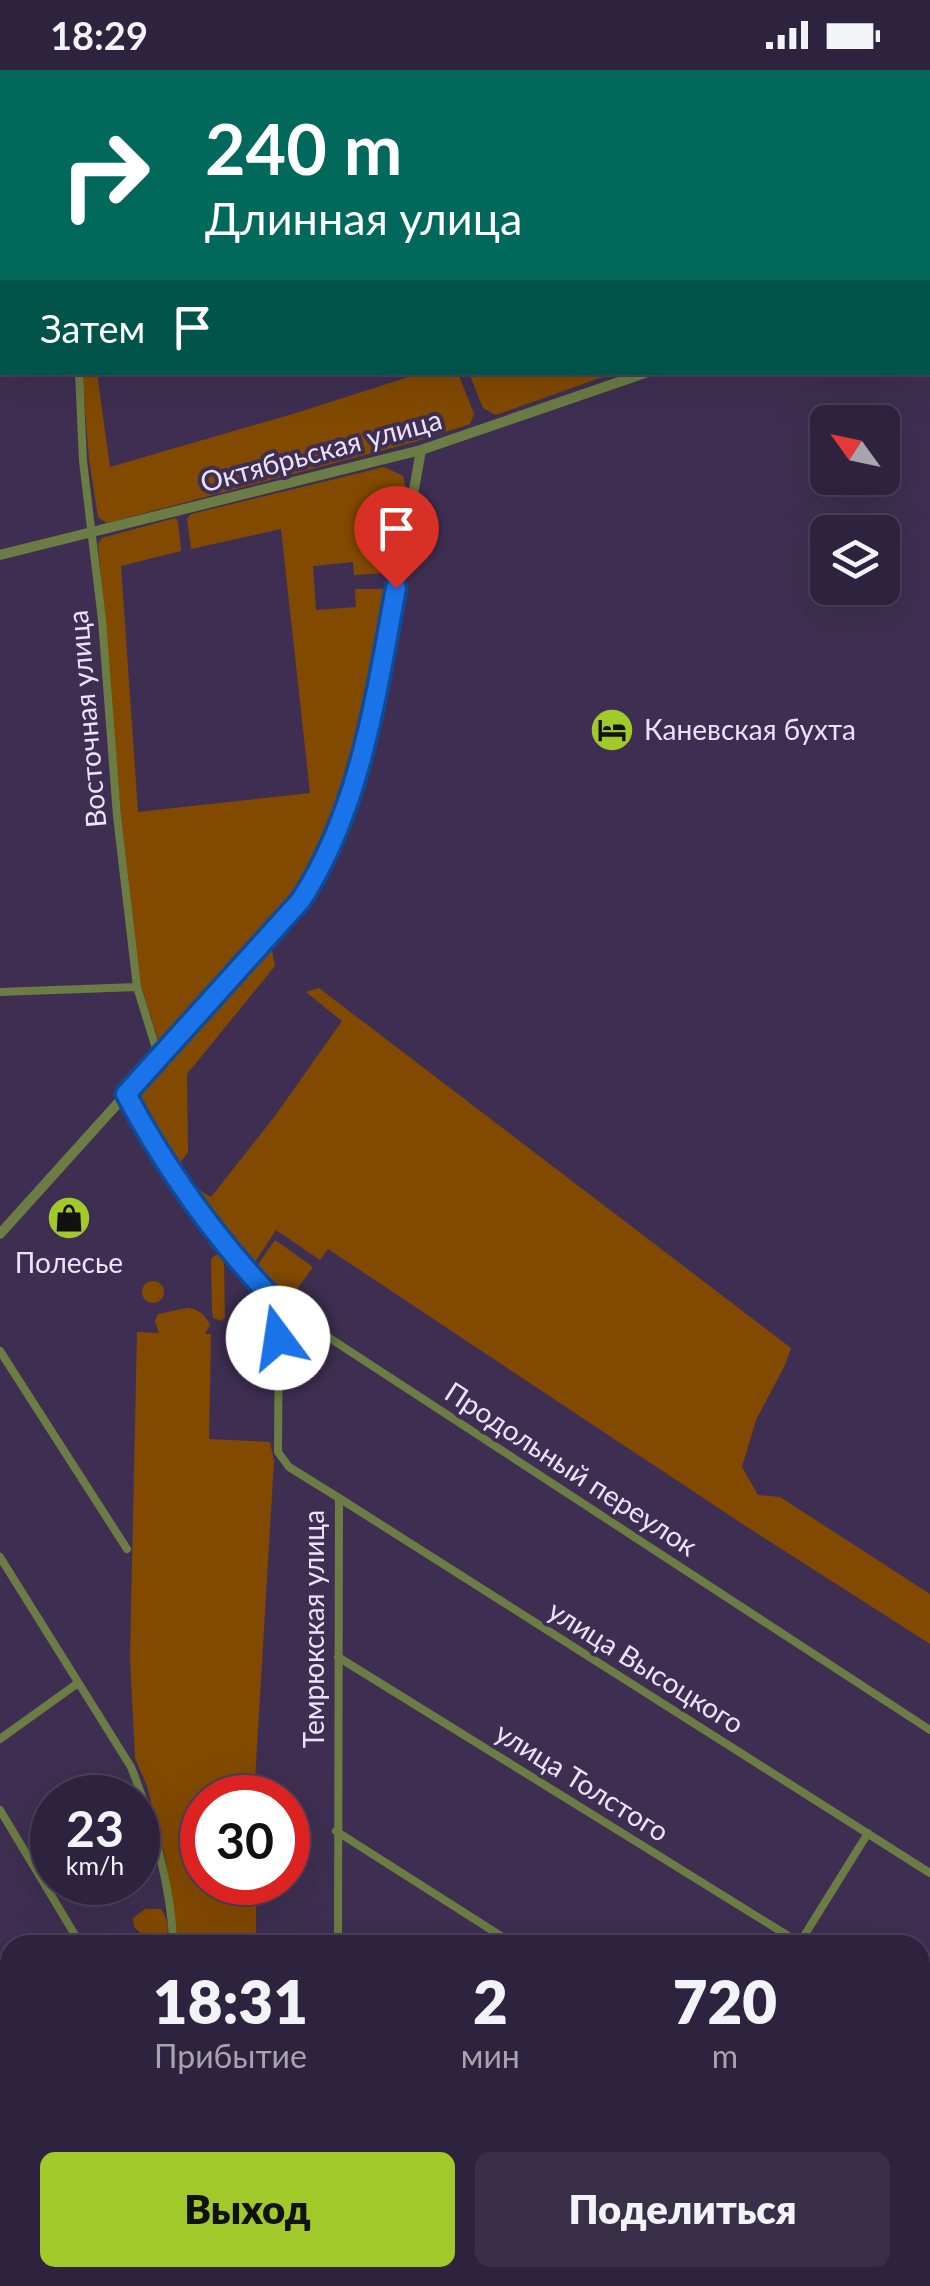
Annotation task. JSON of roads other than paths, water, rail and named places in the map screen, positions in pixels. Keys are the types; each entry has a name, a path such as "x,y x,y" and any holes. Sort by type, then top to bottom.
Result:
{"street":[{"name":"Восточная улица","path":"80,375 83,461 102,620 117,816 137,988 159,1058"},
{"name":"Октябрьская улица","path":"0,555 422,450 639,375"},
{"path":"0,1234 301,900 340,825 358,773 422,450"},
{"path":"0,992 137,988"},
{"path":"126,1094 216,1237 279,1305"},
{"name":"Темрюкская улица","path":"279,1305 278,1452 289,1467 339,1498 338,1935"},
{"name":"Продольный переулок","path":"279,1305 930,1730"},
{"path":"0,1352 127,1550"},
{"name":"улица Высоцкого","path":"339,1498 930,1873"},
{"path":"0,1558 123,1753 142,1794 164,1884 172,1935"},
{"name":"улица Толстого","path":"338,1657 786,1935"},
{"path":"0,1739 78,1683"},
{"path":"0,1810 76,1935"},
{"path":"336,1832 499,1935"},
{"path":"806,1935 868,1834"}],"place":[{"name":"Каневская бухта","path":"612,730"},
{"name":"Полесье","path":"69,1218"}]}
